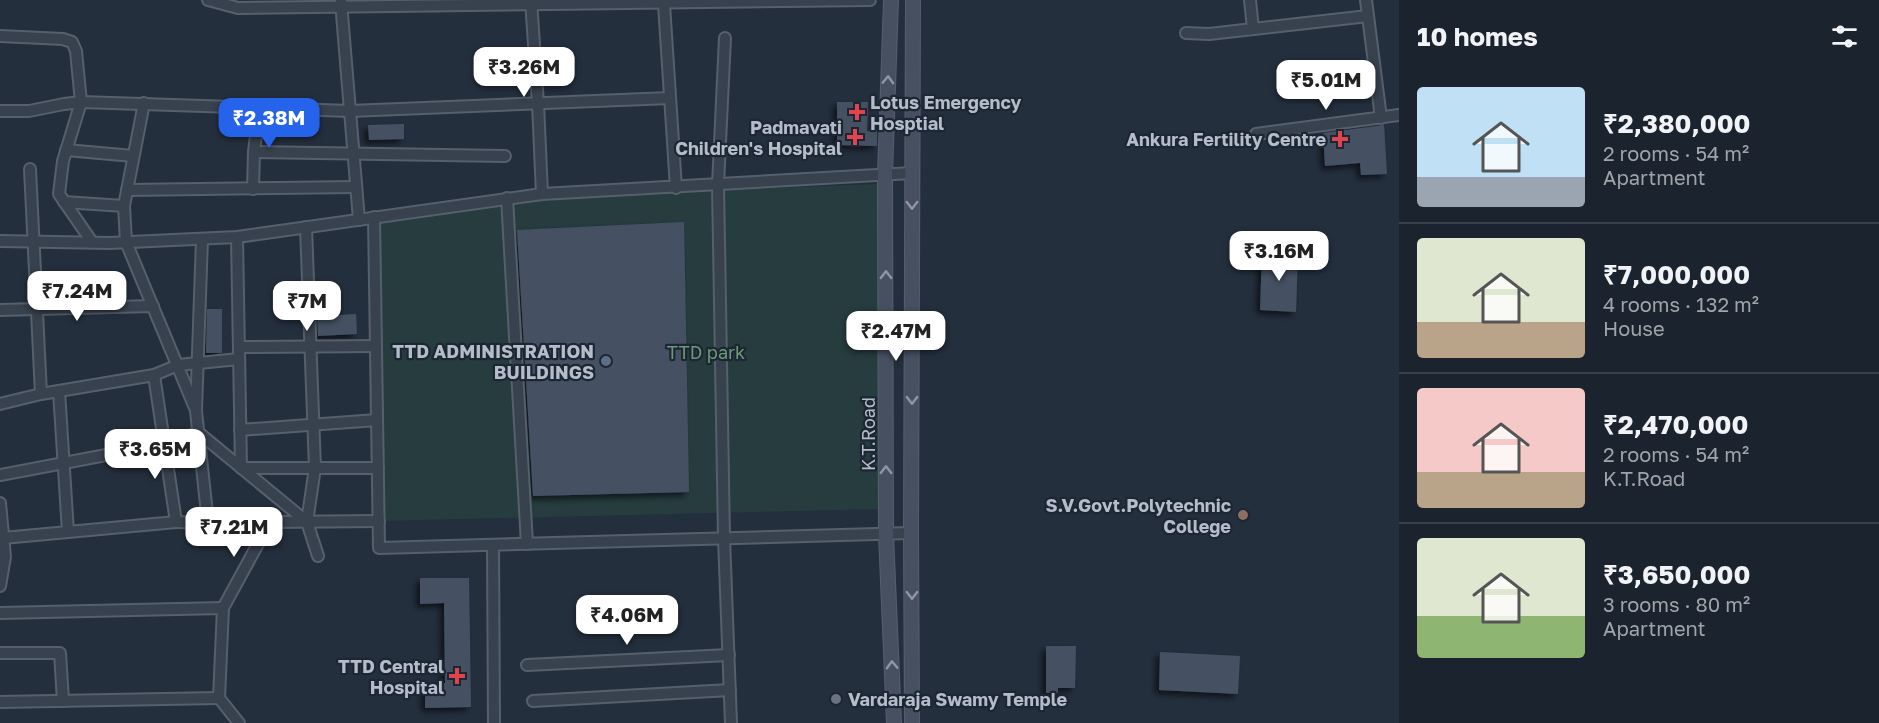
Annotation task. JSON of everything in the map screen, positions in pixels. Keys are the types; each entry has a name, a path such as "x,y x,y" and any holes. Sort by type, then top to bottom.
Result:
{"main road":[{"name":"K.T.Road","path":"891,0 885,175 886,534 894,723"},
{"path":"912,723 913,0"}],"street":[{"path":"208,0 238,8 341,3 664,4 870,0"},
{"path":"1250,0 1253,29"},
{"path":"1366,0 1381,118"},
{"path":"531,2 542,194"},
{"path":"341,3 359,220"},
{"path":"664,4 675,188"},
{"path":"1186,33 1209,34 1368,16"},
{"path":"0,36 63,39 72,42 76,51 81,102 63,161 59,194 92,242"},
{"path":"725,38 718,185 724,538 731,723"},
{"path":"0,111 29,111 81,102 350,111 670,98"},
{"path":"144,103 124,206 126,242 196,411"},
{"path":"253,189 259,108"},
{"path":"1256,134 1399,115"},
{"path":"66,150 133,156"},
{"path":"254,152 506,156"},
{"path":"30,169 41,394"},
{"path":"0,241 126,242 237,237 542,194 912,173"},
{"path":"127,190 356,187"},
{"path":"507,198 527,544"},
{"path":"64,202 124,206"},
{"path":"374,217 379,548 911,533"},
{"path":"306,227 315,468 307,522 318,556"},
{"path":"237,237 241,468"},
{"path":"3,538 176,522 208,524 196,411 201,239"},
{"path":"0,310 153,306"},
{"path":"0,404 41,394 154,375 178,366 239,353 312,346 376,346"},
{"path":"154,375 176,522"},
{"path":"59,391 68,532"},
{"path":"240,430 377,420"},
{"path":"0,475 164,444 199,433 307,522"},
{"path":"241,468 378,468"},
{"path":"0,503 5,557 1,569 0,586"},
{"path":"239,723 219,698 223,608 270,522 379,521"},
{"path":"493,545 494,723"},
{"path":"0,613 223,608"},
{"path":"0,653 60,654 63,701"},
{"path":"527,665 729,655"},
{"path":"533,701 730,690"},
{"path":"0,702 219,698"}],"green space":[{"name":"TTD park","path":"879,184 879,509 379,521 374,217 507,198"}],"building":[{"path":"837,102 868,102 867,131 877,131 877,146 837,145"},
{"path":"404,124 404,139 369,140 368,125"},
{"path":"1384,125 1387,174 1361,175 1360,163 1325,166 1323,133"},
{"name":"TTD ADMINISTRATION BUILDINGS","path":"684,222 689,492 533,496 517,230"},
{"path":"1262,252 1298,253 1296,312 1260,310"},
{"path":"207,309 222,309 222,353 206,353"},
{"path":"356,314 357,334 318,336 317,316"},
{"path":"420,578 469,578 471,707 425,708 425,683 445,683 444,603 420,604"},
{"path":"1046,646 1076,646 1075,688 1058,688 1058,693 1046,693"},
{"path":"1160,652 1240,656 1238,694 1159,690"}],"place":[{"name":"Lotus Emergency Hosptial","path":"857,112"},
{"name":"Padmavati Children's Hospital","path":"855,137"},
{"name":"Ankura Fertility Centre","path":"1340,139"},
{"name":"TTD ADMINISTRATION BUILDINGS","path":"606,361"},
{"name":"S.V.Govt.Polytechnic College","path":"1243,515"},
{"name":"TTD Central Hospital","path":"457,676"},
{"name":"Vardaraja Swamy Temple","path":"836,699"}]}
